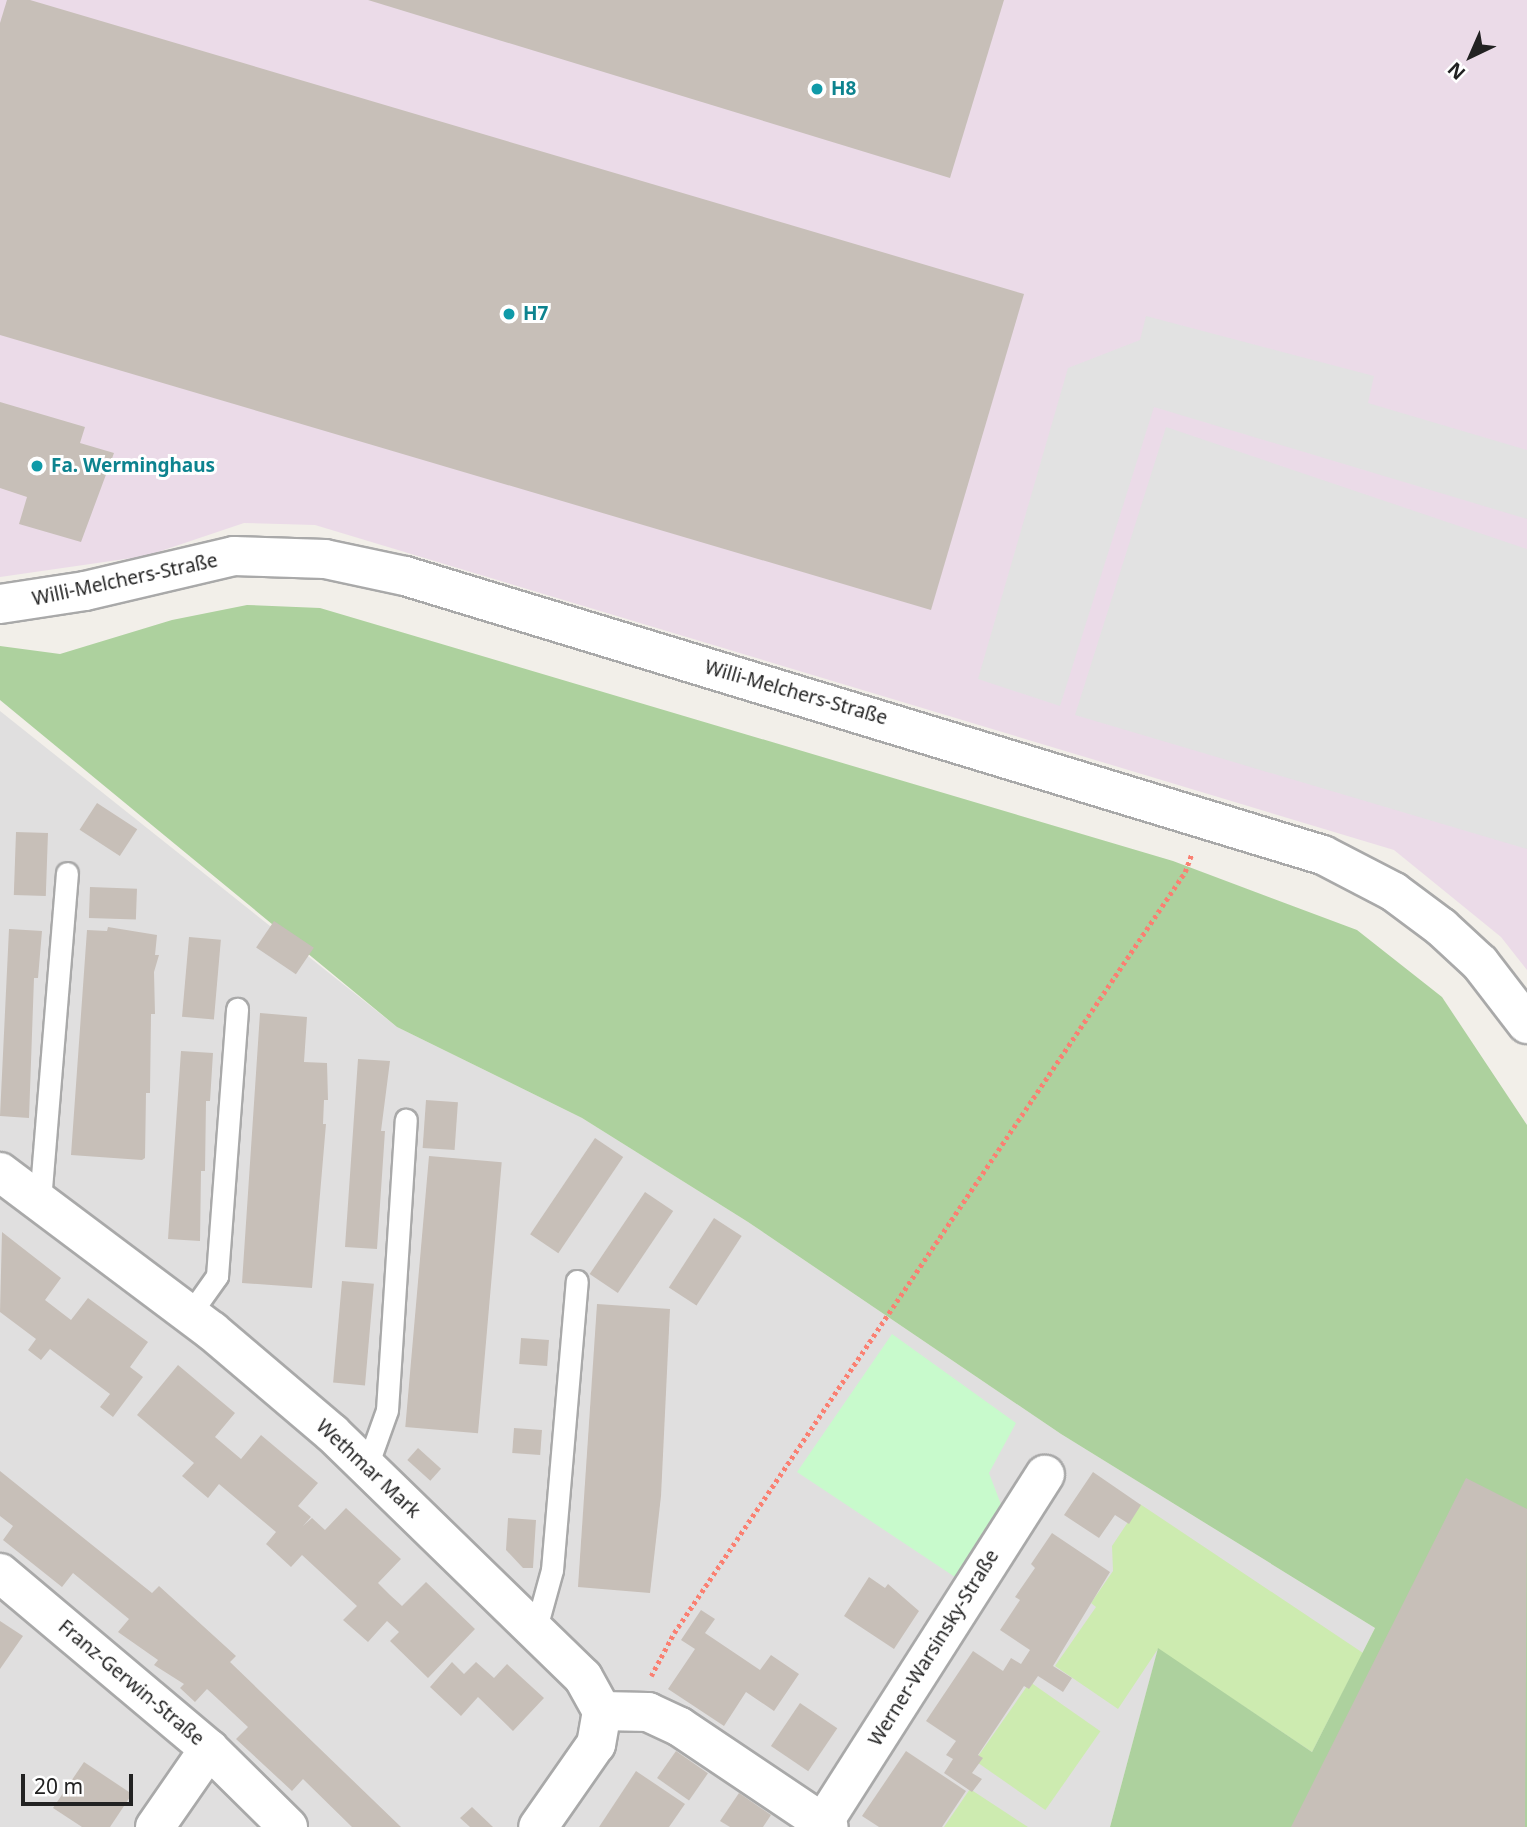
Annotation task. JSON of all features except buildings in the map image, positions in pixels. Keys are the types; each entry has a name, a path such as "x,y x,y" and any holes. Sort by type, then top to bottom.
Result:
{"street":[{"name":"Willi-Melchers-Straße","path":"0,604 85,591 183,564 234,556 325,559 405,576 1205,816 1323,855 1394,892 1480,963 1527,1024"},
{"name":"Wethmar Mark","path":"0,1172 190,1314 367,1466 536,1628 617,1710"},
{"name":"Werner-Warsinsky-Straße","path":"617,1710 681,1727 826,1825 1045,1475"},
{"name":"Franz-Gerwin-Straße","path":"0,1573 209,1749 288,1827"},
{"path":"538,1827 617,1710"},
{"path":"155,1827 209,1749"}],"lane":[{"path":"40,1200 67,873"},
{"path":"190,1314 217,1276 237,1009"},
{"path":"367,1466 387,1410 406,1121"},
{"path":"536,1628 552,1570 577,1281"}],"path":[{"path":"617,1710 674,1633 1185,872 1205,816"}],"shaded area":[{"path":"0,0 1527,0 1527,970 1501,937 1394,850 315,525 244,523 146,556 0,577"},
{"path":"1146,316 1374,376 1368,403 1527,450 1527,519 1154,407 1060,706 978,679 1068,368 1140,340"},
{"path":"1166,427 1527,549 1527,849 1075,715"},
{"path":"0,711 397,1027 582,1118 748,1222 1061,1434 1375,1628 1312,1752 1158,1649 1110,1827 0,1827"}],"green space":[{"path":"247,605 320,608 1173,861 1357,930 1442,997 1527,1125 1527,1827 1110,1827 1158,1648 1312,1752 1375,1628 1061,1434 748,1222 582,1118 397,1027 0,700 0,646 60,654 172,620"},
{"path":"892,1334 1016,1423 989,1473 1005,1515 961,1581 797,1472"},
{"path":"1140,1504 1363,1653 1312,1752 1158,1649 1118,1709 1055,1666 1096,1607 1091,1603 1113,1571 1112,1546"},
{"path":"1030,1682 1100,1731 1045,1810 975,1761"},
{"path":"970,1789 1028,1827 944,1827"}],"place":[{"name":"H8","path":"817,89"},
{"name":"H7","path":"509,314"},
{"name":"Fa. Werminghaus","path":"37,466"}]}
